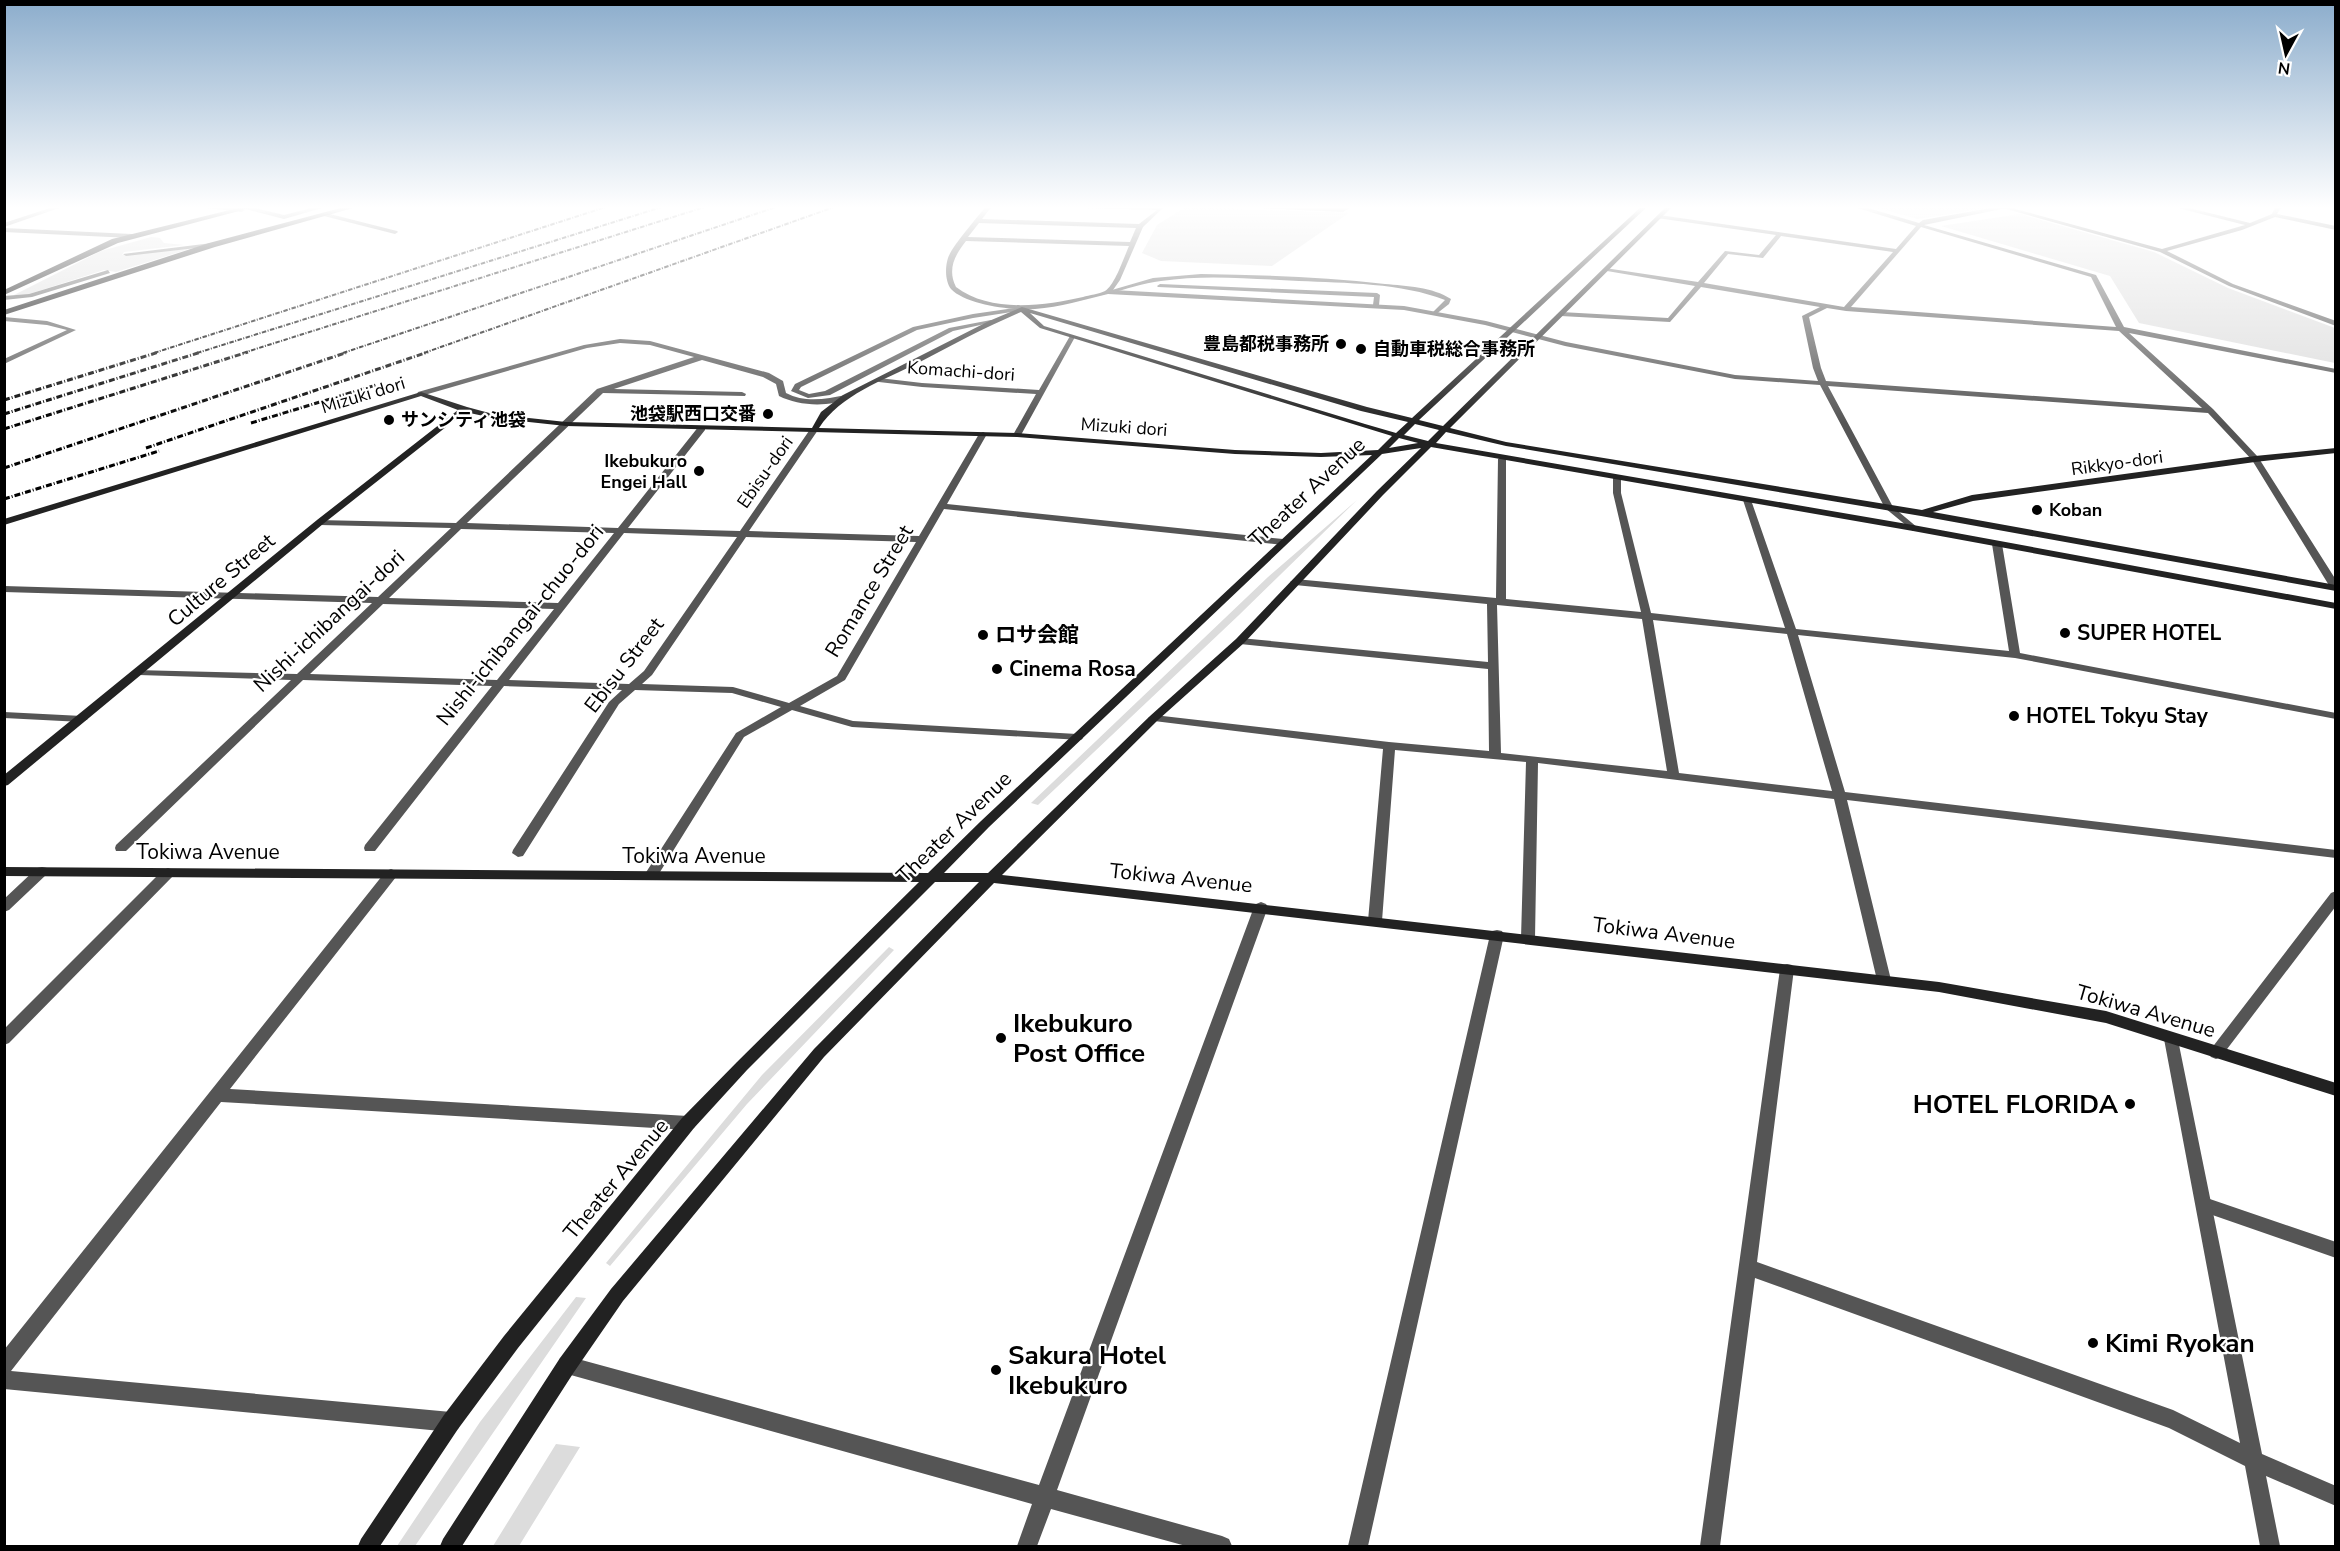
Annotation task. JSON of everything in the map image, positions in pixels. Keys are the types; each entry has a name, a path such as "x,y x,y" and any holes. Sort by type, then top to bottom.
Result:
{"main road":[{"path":"4,293 35,278"},
{"path":"4,313 108,278"},
{"path":"4,304 53,296"}],"street":[{"path":"4,298 30,296 87,278"},
{"path":"952,278 953,287 971,297 1022,309 1413,422 1506,444 1922,513 2335,588"},
{"path":"1108,291 1118,278"},
{"path":"991,322 951,329 821,395 801,395 795,391 798,386 915,328 972,316 1067,302 1142,281 1170,278"},
{"path":"1247,278 1370,284 1423,290 1448,299 1447,303 1435,313"},
{"name":"Theater Avenue","path":"368,1546 452,1422 566,1272 688,1123 931,876 1283,542 1567,278"},
{"path":"450,1546 567,1365 617,1295 819,1053 991,878 1154,718 1240,641 1430,444 1598,278"},
{"path":"1665,278 1846,309 2121,329 2336,371"},
{"path":"1560,314 1670,320 1704,278"},
{"path":"1846,309 1873,278"},
{"path":"2095,278 2121,329 2210,411 2255,459 2335,588"},
{"path":"2218,278 2336,324"},
{"path":"1108,291 1376,305 1435,313 1538,337 1735,377 2210,411"},
{"path":"1826,306 1805,316 1817,368 1889,508 1913,528"},
{"path":"814,430 824,414 846,397 991,322 1022,309"},
{"path":"1022,309 1038,325 1072,337 1430,444 1502,459 1913,528 2336,606"},
{"path":"4,319 47,324 73,330 28,353 4,362"},
{"path":"1017,435 1072,337"},
{"path":"421,394 602,342 620,341 650,343 772,377 780,382 782,394 793,399 820,402 846,397"},
{"path":"600,391 703,357"},
{"name":"Komachi-dori","path":"879,380 922,385 1041,392"},
{"path":"600,391 742,394"},
{"name":"Nishi-ichibangai-dori","path":"121,848 297,677 600,391"},
{"name":"Mizuki dori","path":"4,522 421,394 464,409 514,420 566,424 1017,435 1235,452 1321,455 1381,452 1430,444"},
{"name":"Culture Street","path":"4,782 320,522 464,409"},
{"name":"Nishi-ichibangai-chuo-dori","path":"370,848 559,606 702,428"},
{"name":"Ebisu-dori","path":"742,533 814,430"},
{"name":"Romance Street","path":"650,877 740,735 841,678 983,434"},
{"name":"Rikkyo-dori","path":"1922,513 1972,498 2336,450"},
{"path":"1495,757 1493,666 1502,459"},
{"path":"1617,478 1617,493 1647,616 1674,776"},
{"path":"1747,500 1792,632 1840,797 1884,980"},
{"path":"942,506 1283,542"},
{"path":"1913,528 1922,513"},
{"path":"320,522 922,539"},
{"name":"Ebisu Street","path":"518,853 615,702 648,673 742,533"},
{"path":"1996,544 2015,655"},
{"path":"1295,582 2015,655 2336,716"},
{"path":"4,589 559,606"},
{"path":"1240,641 1493,666"},
{"path":"139,672 733,690 852,724 1077,738"},
{"path":"4,715 82,719"},
{"path":"1154,718 1389,746 1532,759 2336,854"},
{"path":"1375,921 1389,746"},
{"path":"1528,938 1532,759"},
{"name":"Tokiwa Avenue","path":"4,871 991,878 1528,938 1884,980 1994,996 2106,1017 2336,1090"},
{"path":"4,907 42,871"},
{"path":"4,1039 168,873"},
{"path":"4,1365 391,874"},
{"path":"2216,1053 2336,896"},
{"path":"1027,1546 1261,907"},
{"path":"1358,1546 1497,935"},
{"path":"1710,1546 1787,969"},
{"path":"2172,1039 2270,1546"},
{"path":"218,1095 688,1123"},
{"path":"2204,1204 2336,1250"},
{"path":"1747,1267 2173,1420 2253,1460 2336,1496"},
{"path":"567,1365 1222,1546"},
{"path":"4,1380 452,1422"}],"shaded area":[{"path":"47,278 78,278 26,295 14,295"},
{"path":"2111,278 2208,278 2335,328 2335,363 2139,323"},
{"path":"1357,500 1038,805 1031,803 1268,577"},
{"path":"889,947 894,950 747,1104 610,1266 606,1263 762,1075"},
{"path":"576,1297 586,1298 415,1546 397,1546 480,1422"},
{"path":"556,1444 580,1447 519,1546 493,1546"}],"railway":[{"path":"154,353 385,278"},
{"path":"197,353 435,278"},
{"path":"243,353 479,278"},
{"path":"343,353 564,278"},
{"path":"424,353 634,278"},
{"path":"4,400 159,352"},
{"path":"4,414 201,352"},
{"path":"4,429 248,352"},
{"path":"4,468 348,352"},
{"path":"146,448 428,352"},
{"path":"251,423 376,385"},
{"path":"4,499 159,451"}],"place":[{"name":"豊島都税事務所","path":"1341,344"},
{"name":"自動車税総合事務所","path":"1361,349"},
{"name":"池袋駅西口交番","path":"768,414"},
{"name":"サンシティ池袋","path":"389,420"},
{"name":"Ikebukuro Engei Hall","path":"699,471"},
{"name":"Koban","path":"2037,510"},
{"name":"SUPER HOTEL","path":"2065,633"},
{"name":"ロサ会館","path":"983,635"},
{"name":"Cinema Rosa","path":"997,669"},
{"name":"HOTEL Tokyu Stay","path":"2014,716"},
{"name":"Ikebukuro Post Office","path":"1001,1038"},
{"name":"HOTEL FLORIDA","path":"2130,1104"},
{"name":"Kimi Ryokan","path":"2093,1343"},
{"name":"Sakura Hotel Ikebukuro","path":"996,1370"}]}
